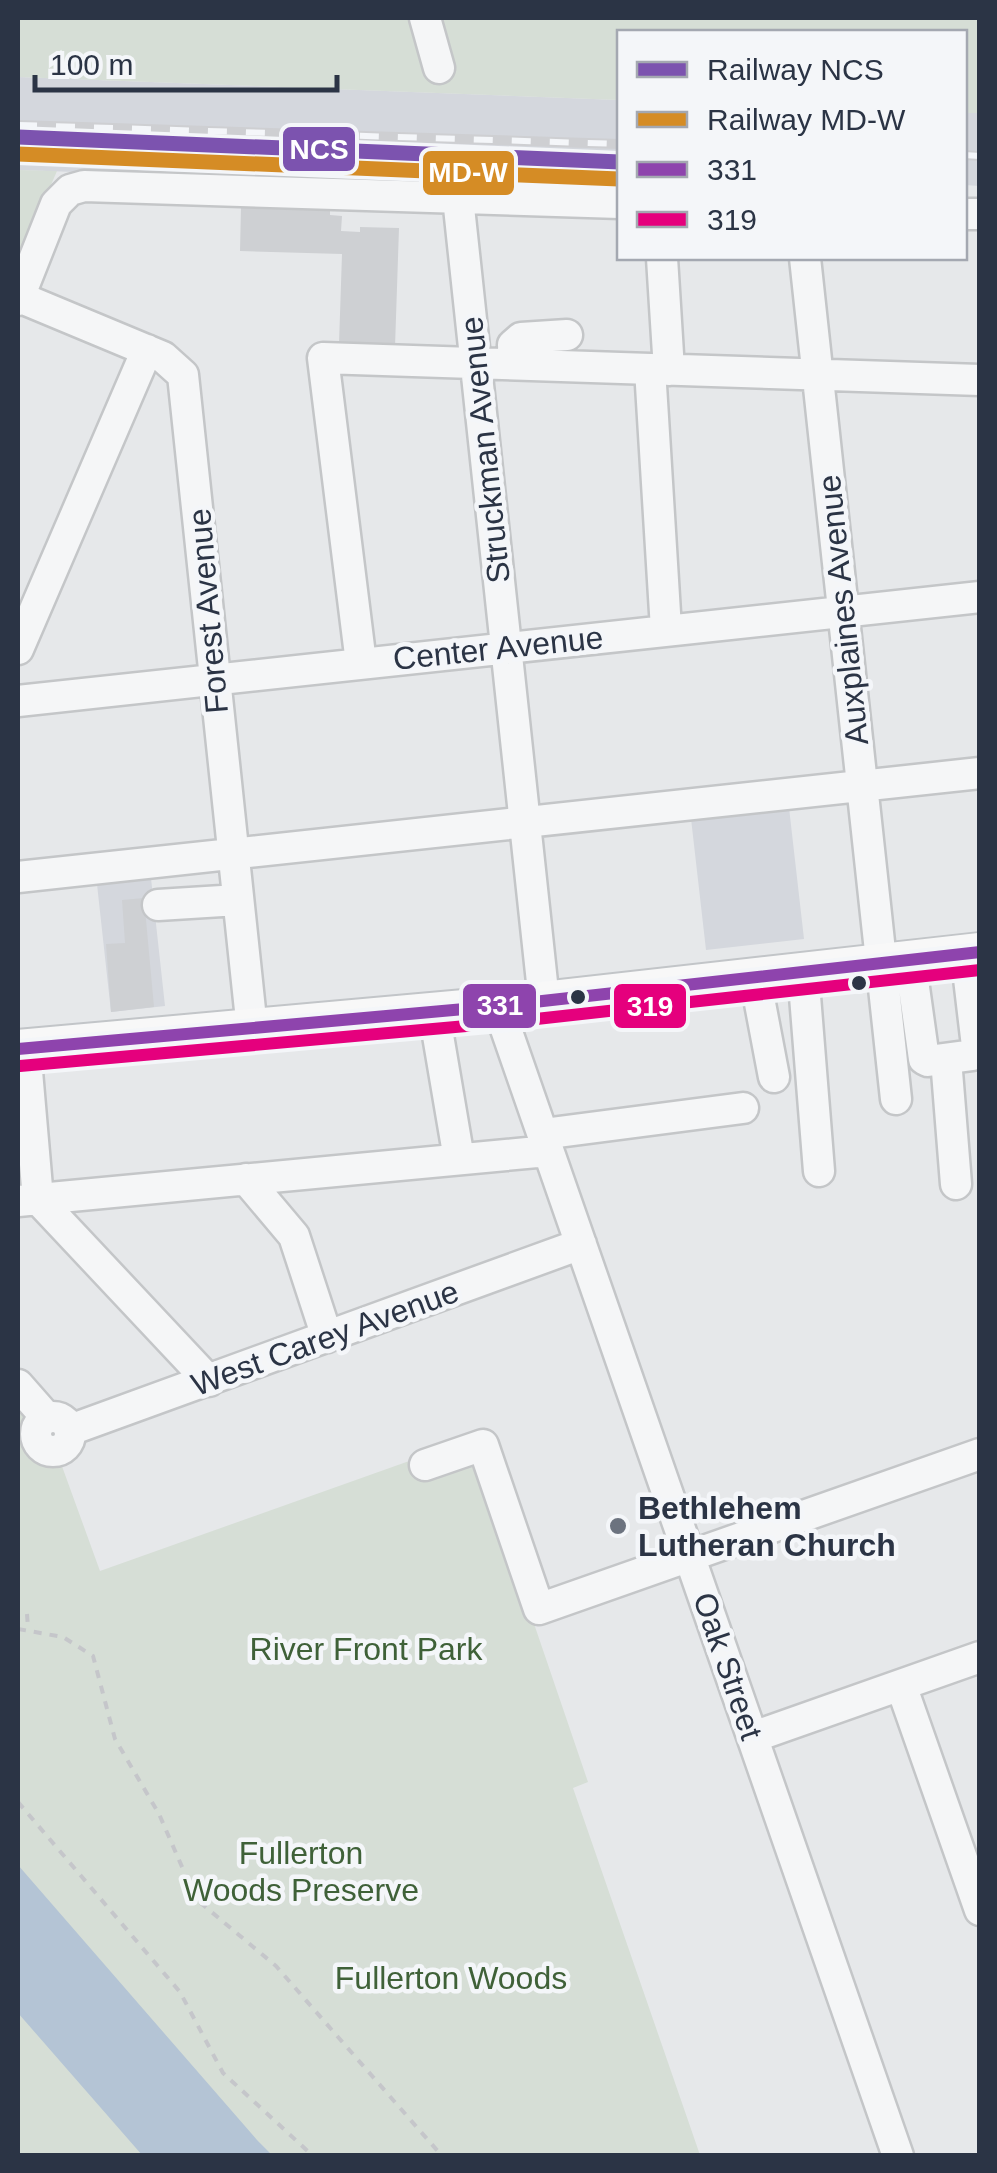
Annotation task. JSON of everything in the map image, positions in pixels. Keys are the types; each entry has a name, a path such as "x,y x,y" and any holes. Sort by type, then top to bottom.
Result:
{"main road":[{"path":"21,1049 498,1006 973,952"}],"street":[{"path":"425,18 439,68"},
{"path":"18,299 56,204 70,190 98,185 617,203"},
{"name":"Struckman Avenue","path":"458,198 544,1001"},
{"path":"662,260 660,370 666,629"},
{"name":"Auxplaines Avenue","path":"805,260 864,786 897,961"},
{"name":"Forest Avenue","path":"18,299 148,350 174,365 188,390 252,1030"},
{"path":"514,364 514,344 522,338 567,335"},
{"path":"18,649 148,350"},
{"path":"361,663 323,358 980,380"},
{"name":"Center Avenue","path":"18,701 980,597"},
{"path":"18,877 980,773"},
{"path":"158,905 238,900"},
{"path":"897,961 924,1059 946,1059 973,1055 977,1046 973,952"},
{"path":"896,1099 897,961"},
{"path":"803,972 819,1171"},
{"path":"755,977 774,1077"},
{"name":"Oak Street","path":"498,1006 898,2156"},
{"path":"434,1012 459,1159"},
{"path":"21,1049 28,1200 209,1381"},
{"path":"946,1059 956,1184"},
{"path":"28,1200 459,1159 743,1108"},
{"path":"246,1180 294,1236 326,1338"},
{"name":"West Carey Avenue","path":"18,1384 58,1424 209,1381 581,1244"},
{"path":"424,1466 483,1444 540,1609 980,1454"},
{"path":"752,1737 980,1658"},
{"path":"900,1685 980,1910"}],"path":[{"path":"27,1614 28,1628"},
{"path":"18,1629 63,1637 93,1656 115,1739 159,1814 196,1899 276,1966 442,2156"},
{"path":"18,1802 180,1992 223,2074 313,2156"}],"shaded area":[{"path":"18,77 617,100 617,172 349,162 336,181 18,170"},
{"path":"967,113 979,113 979,186 967,185"},
{"path":"787,790 804,939 706,950 689,801"},
{"path":"149,860 165,1006 111,1012 95,866"}],"green space":[{"path":"18,18 979,18 979,113 967,113 967,30 617,30 617,100 18,77"},
{"path":"18,170 57,171 18,261"},
{"name":"Fullerton Woods Preserve","path":"18,1393 37,1415 27,1425 28,1446 43,1459 59,1458 100,1571 471,1439 588,1782 573,1788 700,2155 18,2155"}],"water":[{"path":"18,1865 272,2155 142,2155 18,2013"}],"building":[{"path":"241,207 330,210 330,215 342,216 341,231 360,232 360,227 399,228 395,347 339,344 342,254 240,251"},
{"path":"144,898 154,1007 111,1012 106,944 125,943 122,900"}],"railway":[{"path":"18,125 617,144"},
{"path":"967,155 980,156"}],"rail line":[{"name":"NCS","path":"18,137 617,162"},
{"name":"MD-W","path":"18,154 617,179"}],"transit line":[{"name":"331","path":"18,1049 498,1006 980,952"},
{"name":"319","path":"20,1066 500,1023 980,970"}],"place":[{"name":"Bethlehem Lutheran Church","path":"618,1526"}],"park label":[{"name":"River Front Park","path":"366,1649"},
{"name":"Fullerton Woods","path":"451,1978"}]}
